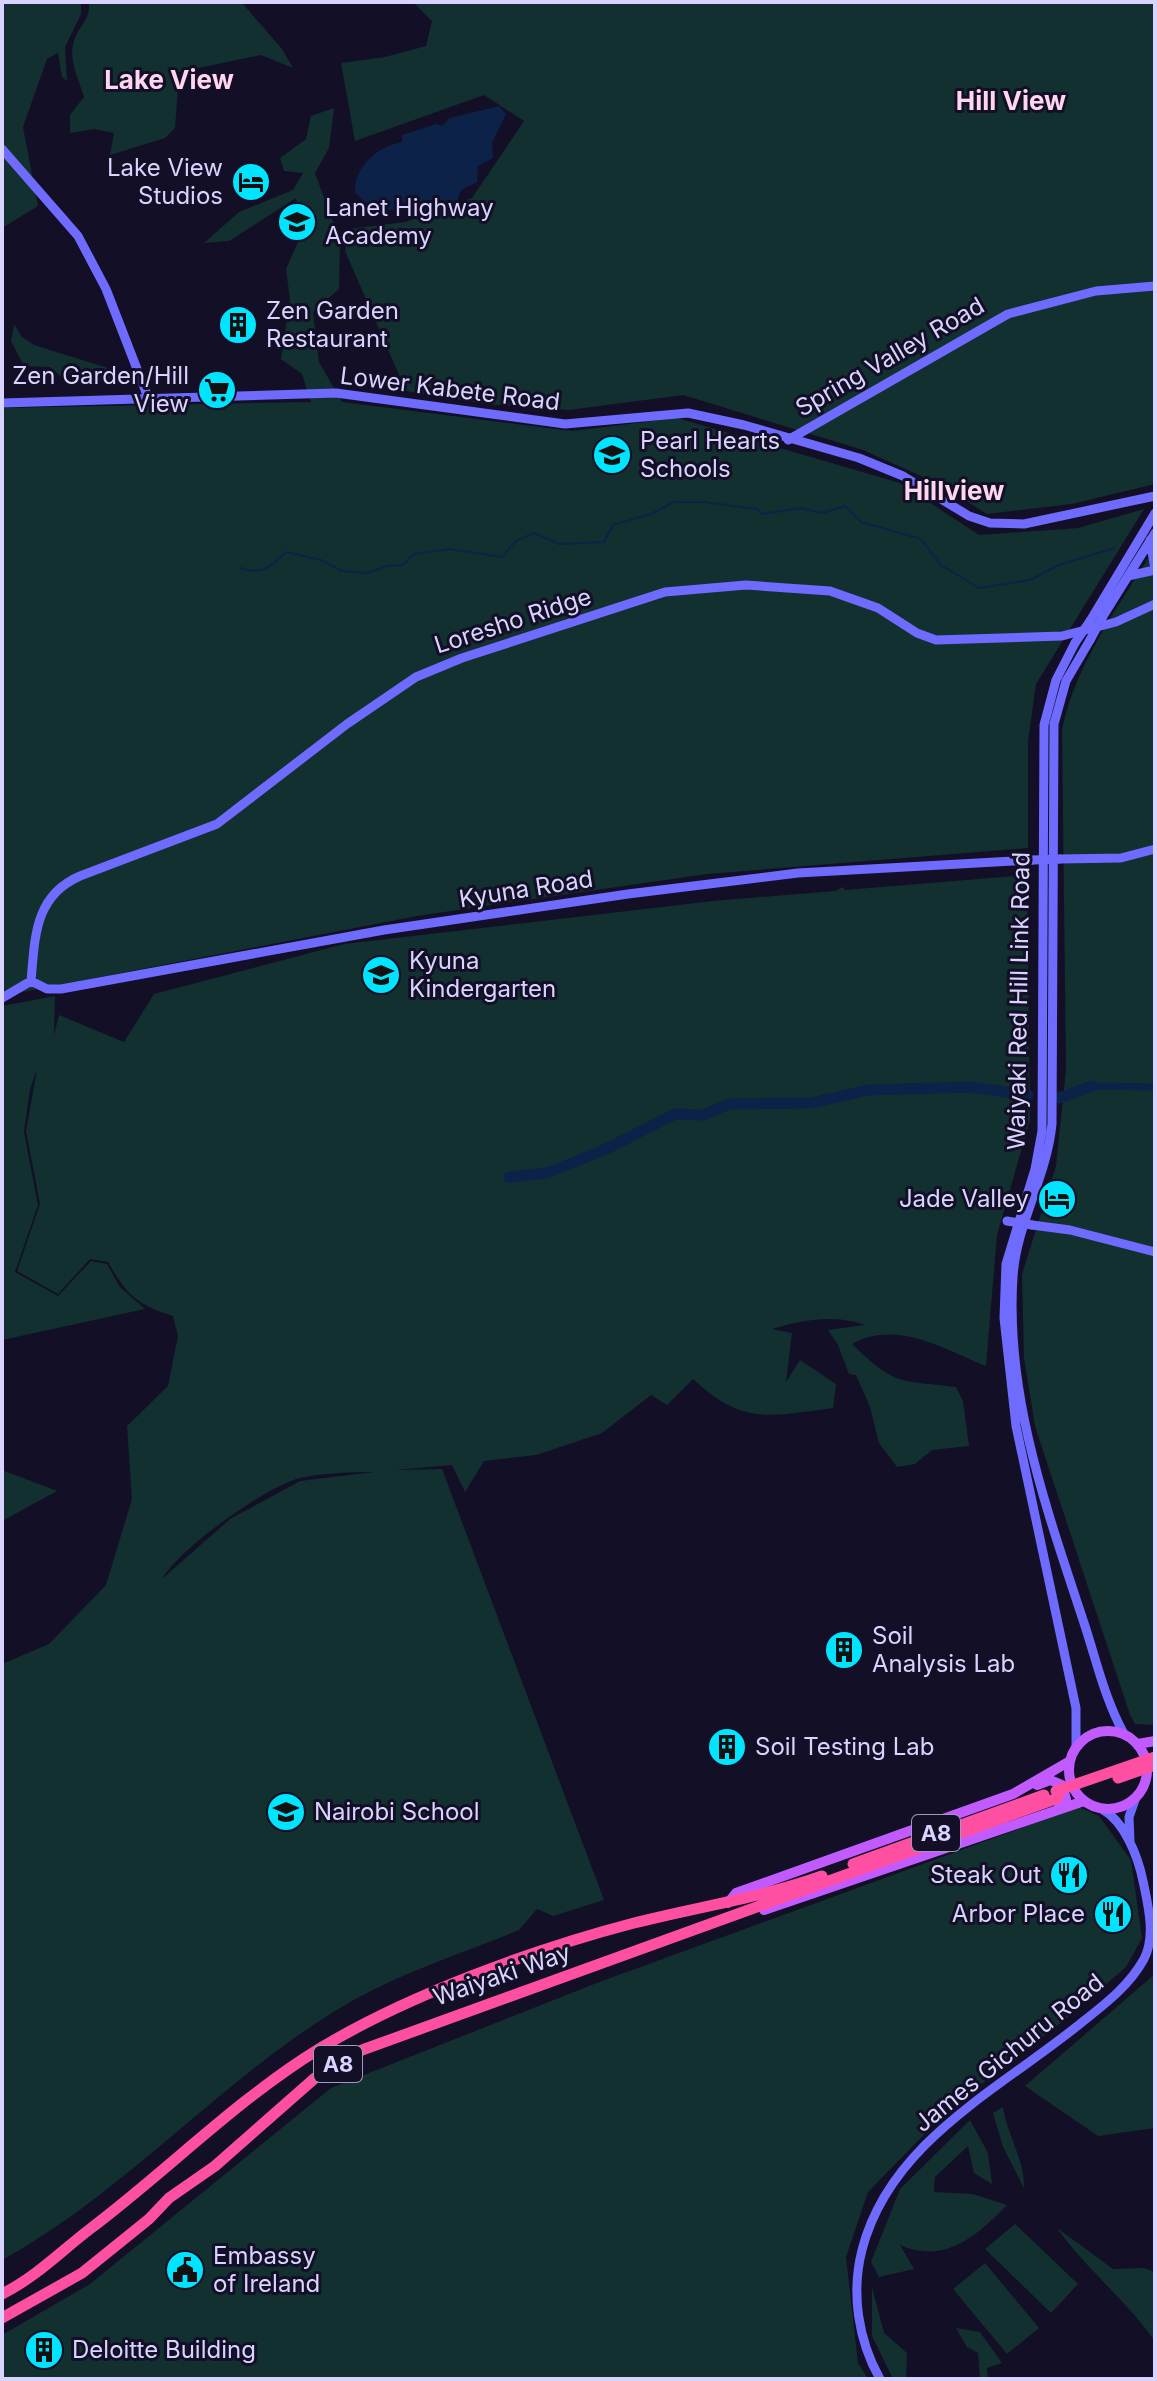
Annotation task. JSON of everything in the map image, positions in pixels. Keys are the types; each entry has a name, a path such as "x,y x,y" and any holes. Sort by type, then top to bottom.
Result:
{"highway":[{"name":"A8","path":"734,1916 1155,1754"},
{"name":"A8","path":"727,1904 822,1880 1058,1803 1155,1765"},
{"name":"Waiyaki Way","path":"2,2294 56,2260 264,2088 351,2031 425,1995 633,1923 727,1904"},
{"name":"Waiyaki Way","path":"2,2318 82,2273 149,2219 169,2198 215,2166 315,2078 362,2050 734,1916"}],"main road":[{"path":"2,149 63,216 87,251 149,400"},
{"name":"Spring Valley Road","path":"788,440 1008,314 1096,291 1155,286"},
{"name":"Lower Kabete Road","path":"2,403 347,394 565,424 688,413 851,456 893,472 969,516 1000,524 1042,521 1110,503 1155,496"},
{"name":"Waiyaki Red Hill Link Road","path":"1076,1747 1076,1708 1014,1412 1003,1280 1035,1169 1042,1131 1044,725 1056,680 1075,643 1155,513"},
{"path":"1128,576 1155,570 1153,537"},
{"name":"Waiyaki Red Hill Link Road","path":"1124,1734 1106,1698 1058,1554 1027,1429 1013,1330 1013,1274 1046,1162 1052,1124 1054,724 1066,681 1153,537"},
{"name":"Loresho Ridge","path":"31,981 39,917 49,899 65,883 217,824 395,690 462,658 651,596 702,586 746,585 830,591 878,608 917,633 936,640 1062,636 1116,622 1155,604"},
{"name":"Kyuna Road","path":"31,981 47,989 61,989 384,930 798,873 1121,858 1155,849"},
{"path":"2,998 31,981"},
{"path":"1007,1221 1079,1232 1155,1252"},
{"path":"1045,1564 1058,1554"},
{"path":"1114,1731 1124,1734 1138,1744 1148,1769 1150,1781 1135,1800 1129,1817 1130,1842 1115,1820 1102,1809 1084,1801 1071,1783 1070,1761 1076,1747 1093,1734 1114,1731"},
{"path":"1138,1744 1155,1741"},
{"name":"Waiyaki Way","path":"727,1904 736,1893 1013,1794 1070,1761"},
{"path":"1013,1794 1056,1781 1062,1785 1066,1799 1058,1803"},
{"path":"1102,1809 1119,1808 1135,1800"},
{"name":"Waiyaki Way","path":"734,1916 844,1883 1058,1803 1084,1801"},
{"name":"James Gichuru Road","path":"880,2379 861,2335 856,2285 868,2226 878,2203 908,2161 936,2134 1115,1997 1145,1957 1150,1922 1140,1868 1130,1842"}],"green space":[{"path":"2,2 81,2 81,14 65,47 67,81 62,77 58,53 47,59 23,127 38,206 2,228"},
{"path":"89,2 248,2 243,4 282,49 293,68 261,55 179,72 175,128 165,138 110,155 114,133 94,129 70,133 70,115 84,97 74,68 73,45 87,17"},
{"path":"413,2 1155,2 1155,484 1072,504 987,514 943,486 863,450 683,395 569,410 485,404 406,391 345,251 349,229 405,222 472,198 524,121 484,95 355,141 341,63 385,57 426,46 432,21"},
{"path":"334,108 329,148 315,173 340,241 339,289 313,312 319,362 342,402 572,431 677,418 900,483 979,535 1078,528 1144,509 1036,684 1028,741 1028,848 707,874 417,916 2,996 2,408 311,402 302,374 281,359 290,300 286,269 303,231 296,198 229,241 204,243 239,212 293,190 303,173 284,171 280,158 306,139 311,116"},
{"path":"14,324 22,337 34,345 124,373 129,380 69,384 50,367 24,366 11,341"},
{"path":"1155,547 1155,1725 1135,1724 1130,1715 1035,1426 1024,1358 1022,1274 1056,1166 1066,1070 1062,730 1068,706 1088,658"},
{"path":"1027,875 1030,1120 997,1235 986,1366 937,1345 903,1335 869,1337 852,1344 878,1367 899,1379 956,1387 963,1401 969,1446 932,1450 915,1464 897,1467 879,1443 870,1407 856,1375 849,1374 838,1345 828,1330 865,1325 842,1320 818,1320 772,1329 792,1333 786,1382 800,1360 836,1384 833,1408 775,1415 743,1411 711,1394 693,1379 667,1405 651,1395 602,1433 536,1455 484,1461 465,1492 452,1465 395,1470 442,1469 604,1900 553,1916 537,1909 519,1930 408,1974 345,2005 257,2066 91,2202 2,2260 2,1664 49,1644 106,1585 132,1499 127,1426 168,1386 178,1336 173,1316 141,1303 121,1282 108,1262 90,1259 58,1294 17,1271 40,1204 26,1131 37,1070 30,1089 24,1132 38,1205 15,1272 58,1296 91,1261 107,1264 120,1287 145,1309 2,1340 2,1006 55,996 54,1035 59,1015 124,1042 154,994 344,944 713,901 835,891 843,887 845,890","holes":["374,1472 300,1481 230,1519 162,1579 204,1536 266,1493 300,1478"]},
{"path":"2,1470 57,1491 2,1521"},
{"path":"1079,1807 1099,1816 1131,1860 1142,1938 1126,1967 1061,2023 949,2109 868,2192 846,2257 858,2363 868,2379 2,2379 2,2335 90,2284 331,2088 602,1981"},
{"path":"1155,1974 1155,2128 1098,2136 1025,2086"},
{"path":"1003,2107 1022,2167 1024,2188 1003,2147 993,2113"},
{"path":"970,2120 988,2153 992,2184 974,2173 968,2146 935,2177 934,2192 973,2194 1007,2205 960,2244 932,2251 900,2245 914,2269 879,2277 871,2262 900,2189"},
{"path":"1015,2224 1078,2284 1051,2313 985,2249"},
{"path":"1057,2228 1113,2269 1144,2268 1155,2272 1155,2341 1131,2311"},
{"path":"985,2263 1039,2328 1007,2354 953,2289"},
{"path":"872,2287 884,2333 907,2353 906,2379 893,2379 872,2336"},
{"path":"956,2328 980,2332 1002,2363 987,2368 988,2379 980,2379 978,2353 967,2347"}],"water":[{"path":"499,106 506,114 492,143 493,158 478,166 477,182 461,190 456,204 439,212 372,209 355,192 363,167 376,153 402,142 402,135 436,124 442,126 450,118"}],"waterway":[{"path":"241,568 261,570 286,552 321,560 342,571 368,573 387,566 403,565 414,554 449,549 502,557 516,541 534,533 559,544 604,542 613,525 651,514 674,502 704,502 757,509 763,514 801,508 822,513 845,506 861,522 921,539 941,565 979,588 1030,580 1059,565 1115,548"},
{"path":"1092,1086 1155,1087"},
{"path":"1059,1098 1092,1086"},
{"path":"509,1177 547,1173 602,1151 675,1114 703,1115 729,1104 811,1103 868,1090 972,1087 1028,1095"}],"place":[{"name":"Lake View Studios","path":"251,182"},
{"name":"Lanet Highway Academy","path":"297,222"},
{"name":"Zen Garden Restaurant","path":"238,325"},
{"name":"Zen Garden/Hill View","path":"217,390"},
{"name":"Pearl Hearts Schools","path":"612,455"},
{"name":"Kyuna Kindergarten","path":"381,975"},
{"name":"Jade Valley","path":"1057,1199"},
{"name":"Soil Analysis Lab","path":"844,1650"},
{"name":"Soil Testing Lab","path":"727,1747"},
{"name":"Nairobi School","path":"286,1812"},
{"name":"Steak Out","path":"1069,1875"},
{"name":"Arbor Place","path":"1113,1914"},
{"name":"Embassy of Ireland","path":"185,2270"},
{"name":"Deloitte Building","path":"44,2350"}],"district":[{"name":"Lake View","path":"169,80"},
{"name":"Hill View","path":"1011,101"},
{"name":"Hillview","path":"954,491"}]}
